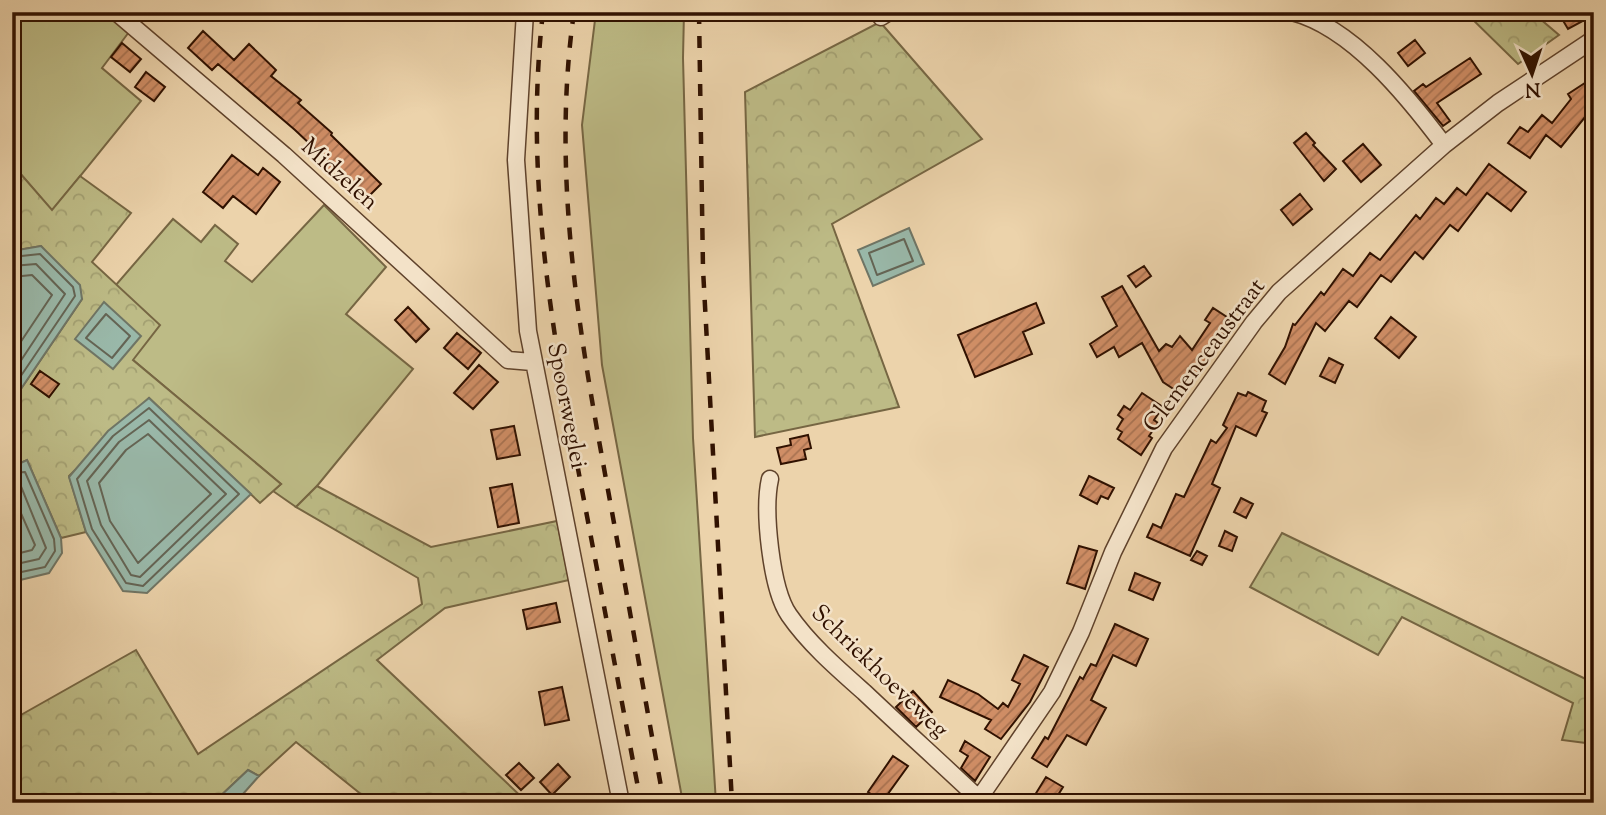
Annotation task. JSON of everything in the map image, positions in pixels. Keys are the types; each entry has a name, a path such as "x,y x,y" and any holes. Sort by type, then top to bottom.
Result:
{"street":[{"name":"Midzelen","path":"116,12 284,155 508,360 532,362"},
{"name":"Spoorweglei","path":"525,12 516,160 532,362 621,803"},
{"path":"1292,12 1318,23 1381,70 1410,101 1444,145"},
{"name":"Clemenceaustraat","path":"977,801 1052,692 1150,473 1207,384 1279,292 1444,145 1498,103 1594,39"},
{"name":"Schriekhoeveweg","path":"770,479 768,515 773,560 779,593 788,614 830,661 977,801"}],"green space":[{"path":"12,12 106,12 129,32 102,68 141,101 52,211 12,164"},
{"path":"596,12 684,12 693,438 716,803 683,803 602,365 582,125"},
{"path":"1465,12 1532,12 1559,35 1518,64"},
{"path":"880,22 982,139 832,224 899,407 755,437 745,92"},
{"path":"12,164 52,210 80,176 131,213 92,262 160,325 133,360 281,484 260,503 149,398 69,476 86,532 61,538 27,460 12,467 12,402 82,299 41,246 12,251","holes":["40,371 58,384 49,397 31,384"]},
{"path":"324,205 386,267 346,314 413,369 317,486 296,507 273,491 281,484 133,360 115,286 173,219 201,242 215,225 238,244 225,261 252,282"},
{"path":"317,486 431,547 557,521 569,580 445,608 377,660 528,803 372,803 296,742 259,776 248,770 213,803 12,803 12,720 136,650 198,754 422,604 418,578 296,507"},
{"path":"1282,533 1594,683 1594,744 1562,740 1573,703 1402,617 1378,655 1250,587"}],"water":[{"path":"909,228 924,264 873,286 858,250"},
{"path":"41,246 80,285 82,299 12,402 12,251"},
{"path":"104,302 141,336 113,369 75,339"},
{"path":"149,398 251,494 147,593 123,591 86,532 69,477 108,431"},
{"path":"27,460 61,538 62,553 49,573 12,582 12,467"},
{"path":"248,770 259,776 235,803 213,803"}],"building":[{"path":"1558,12 1594,12 1594,15 1568,29"},
{"path":"203,31 234,60 249,44 276,70 271,76 301,100 298,103 332,133 331,135 381,184 361,204 323,166 328,161 295,130 218,64 212,70 188,48"},
{"path":"1415,40 1425,53 1408,66 1398,53"},
{"path":"122,43 141,59 130,72 111,57"},
{"path":"1470,58 1481,74 1437,103 1450,121 1443,126 1414,91 1423,84 1426,87"},
{"path":"146,72 165,87 154,101 135,87"},
{"path":"1594,77 1594,106 1561,147 1546,135 1530,158 1508,143 1520,127 1528,132 1542,115 1552,123 1571,99 1568,94"},
{"path":"1306,133 1315,143 1313,145 1336,169 1324,181 1294,143"},
{"path":"1363,144 1381,165 1361,182 1343,161"},
{"path":"232,155 258,175 263,168 280,182 256,214 233,196 223,208 203,192"},
{"path":"1489,164 1526,192 1511,211 1487,193 1458,231 1450,225 1423,259 1415,252 1391,282 1381,275 1357,307 1349,301 1325,331 1316,323 1285,384 1269,374 1285,347 1293,324 1295,325 1321,292 1324,295 1343,269 1353,276 1370,253 1380,260 1416,215 1420,219 1436,198 1444,204 1457,188 1466,195"},
{"path":"1300,194 1312,209 1293,225 1281,210"},
{"path":"1144,266 1151,276 1136,287 1128,276"},
{"path":"1122,286 1159,351 1166,344 1172,347 1180,336 1192,350 1210,323 1205,320 1213,308 1233,321 1193,380 1189,377 1178,392 1163,382 1142,343 1119,357 1114,347 1097,357 1090,344 1117,326 1102,297"},
{"path":"1036,303 1044,323 1023,332 1032,354 975,377 958,335"},
{"path":"408,307 429,329 416,342 395,320"},
{"path":"1391,317 1416,337 1399,358 1375,338"},
{"path":"457,333 481,353 468,369 444,348"},
{"path":"1329,358 1343,365 1335,383 1320,376"},
{"path":"479,365 498,382 473,409 454,393"},
{"path":"40,371 59,384 49,397 31,384"},
{"path":"1248,392 1266,401 1262,411 1267,413 1256,436 1236,426 1212,484 1220,488 1190,556 1147,537 1153,524 1161,528 1176,494 1184,497 1211,440 1216,443 1227,428 1223,425 1238,393 1246,396"},
{"path":"1142,393 1163,407 1154,420 1158,423 1149,436 1152,438 1141,455 1118,439 1122,432 1117,429 1123,419 1118,415 1124,406 1130,410"},
{"path":"514,426 520,455 497,459 491,430"},
{"path":"808,435 811,448 804,450 806,459 781,464 777,448 791,445 790,439"},
{"path":"1089,476 1114,488 1108,499 1101,496 1097,504 1080,495"},
{"path":"512,484 519,523 498,527 490,488"},
{"path":"1241,498 1253,504 1246,518 1234,512"},
{"path":"1225,531 1237,537 1232,551 1219,546"},
{"path":"1079,546 1097,551 1085,589 1067,583"},
{"path":"1197,551 1207,556 1202,565 1191,560"},
{"path":"1135,573 1160,583 1153,600 1129,590"},
{"path":"556,603 560,622 527,629 523,610"},
{"path":"1115,624 1148,639 1136,666 1113,655 1091,700 1106,708 1086,745 1067,735 1047,767 1032,758 1045,737 1048,739 1080,677 1083,679 1091,664 1096,666"},
{"path":"1024,655 1048,667 1030,702 1001,739 985,729 991,720 940,697 948,680 978,694 998,709 1003,703 1008,707 1020,684 1012,680"},
{"path":"562,687 569,720 545,725 539,692"},
{"path":"913,691 932,712 916,727 896,707"},
{"path":"965,741 990,757 975,781 961,768 968,756 960,751"},
{"path":"893,756 908,766 882,802 868,792"},
{"path":"519,763 534,778 521,790 506,775"},
{"path":"558,764 570,777 552,795 540,782"},
{"path":"1046,777 1063,787 1053,803 1030,803"}],"railway":[{"path":"543,12 537,133 539,193 551,312 641,803"},
{"path":"574,12 566,132 567,192 578,312 664,803"},
{"path":"699,12 703,269 732,803"}]}
